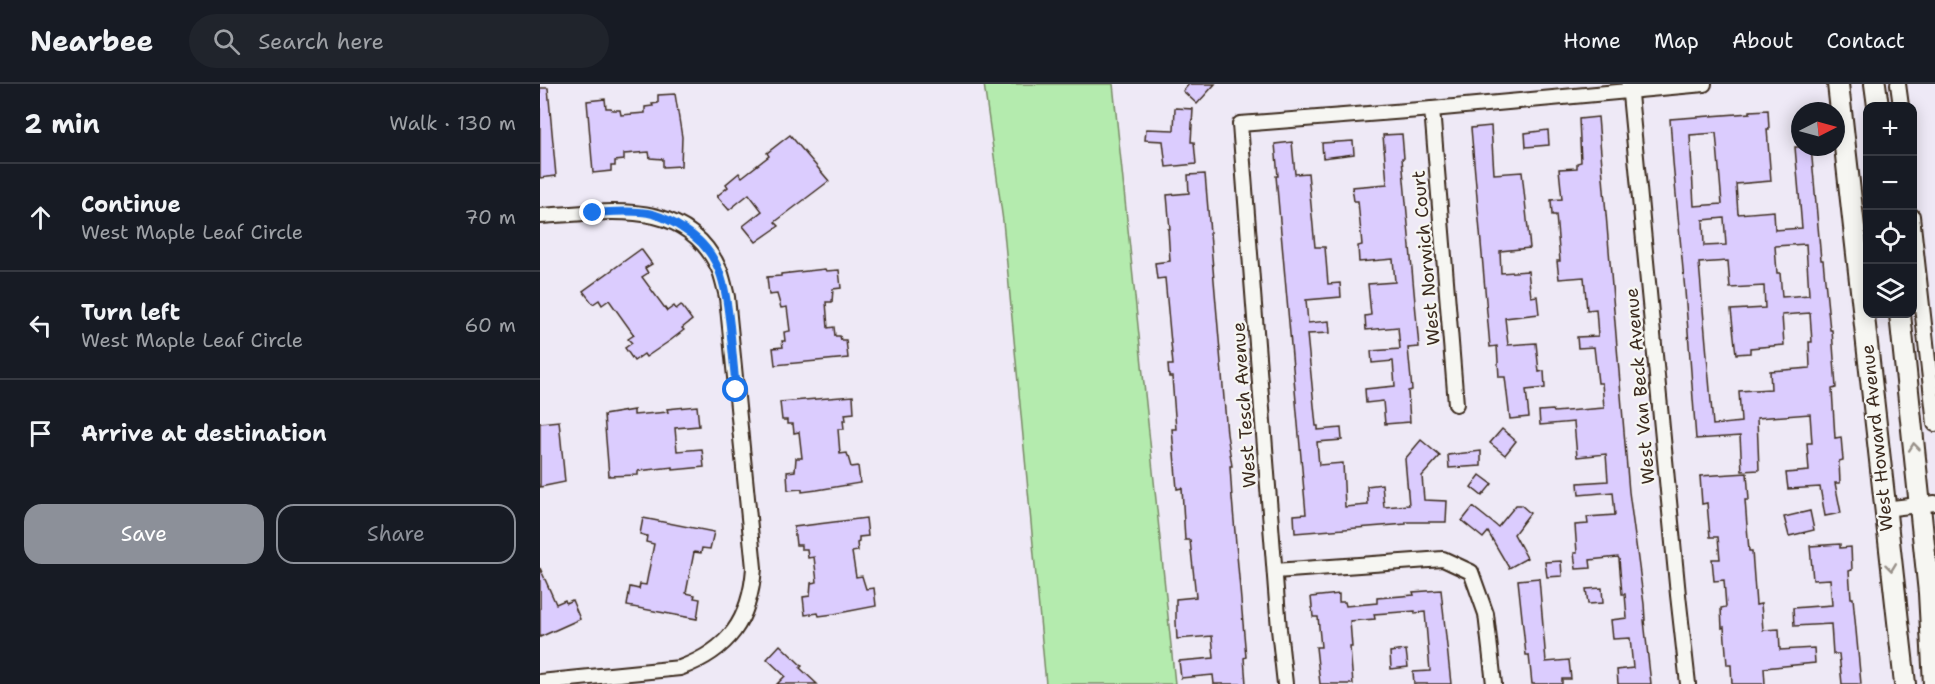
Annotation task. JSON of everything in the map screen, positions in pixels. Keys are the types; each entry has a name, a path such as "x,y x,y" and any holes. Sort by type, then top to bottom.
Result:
{"street":[{"path":"1432,109 1629,88 1704,84"},
{"name":"West Howard Avenue","path":"1838,84 1905,684"},
{"path":"1875,84 1877,102"},
{"path":"1898,84 1900,102"},
{"name":"West Van Beck Avenue","path":"1629,88 1688,684"},
{"name":"West Tesch Avenue","path":"1285,684 1240,124 1432,109"},
{"name":"West Norwich Court","path":"1432,109 1456,404"},
{"path":"540,216 631,212 653,214 695,235 710,251 721,272 727,297 754,568 752,591 746,611 735,630 718,647 700,660 680,668 540,682"},
{"path":"1917,261 1935,424"},
{"name":"West Howard Avenue","path":"1901,318 1928,504 1929,593 1934,684"},
{"path":"1884,509 1928,504"},
{"path":"1275,571 1443,559 1471,572 1486,614 1494,684"}],"green space":[{"path":"984,84 1113,84 1175,684 1046,684 1003,221"}],"building":[{"path":"1189,84 1215,84 1197,104 1183,91"},
{"path":"540,88 548,88 556,176 540,178"},
{"path":"675,94 682,137 681,166 663,167 663,159 650,158 649,152 624,154 624,160 615,161 615,166 611,166 611,171 593,173 587,101 605,99 606,108 620,110 621,115 645,113 645,107 658,103 658,95"},
{"path":"1175,108 1193,109 1191,142 1194,142 1196,164 1166,167 1163,141 1145,140 1146,129 1174,130"},
{"path":"1768,110 1769,129 1767,129 1771,181 1736,184 1738,214 1774,211 1775,230 1802,228 1796,156 1812,156 1821,260 1823,260 1830,330 1832,330 1836,388 1832,389 1835,438 1841,437 1843,460 1839,461 1840,483 1835,483 1841,513 1825,516 1820,487 1788,489 1786,473 1809,471 1807,443 1812,443 1810,414 1757,418 1759,470 1742,471 1740,436 1696,439 1670,119 1750,113 1750,111","holes":["1716,133 1722,204 1694,206 1690,135","1724,218 1726,245 1704,246 1703,220","1806,244 1809,295 1782,297 1775,246","1728,261 1730,288 1764,286 1765,308 1731,310 1736,354 1750,353 1750,348 1784,345 1782,315 1810,313 1812,342 1809,342 1810,368 1770,371 1771,389 1739,391 1741,422 1713,425 1699,263"]},
{"path":"1598,117 1629,492 1644,604 1651,684 1618,684 1617,670 1633,668 1630,638 1613,639 1611,620 1627,618 1618,557 1590,560 1591,568 1576,569 1575,525 1588,524 1587,517 1615,515 1613,492 1579,495 1578,483 1608,481 1606,454 1577,457 1574,422 1540,425 1539,411 1604,408 1602,383 1598,383 1594,347 1578,348 1577,337 1598,336 1596,309 1587,310 1584,277 1559,279 1557,261 1560,261 1556,215 1552,215 1551,200 1562,199 1559,169 1577,168 1577,163 1581,162 1579,119"},
{"path":"1491,126 1494,174 1522,172 1530,248 1500,251 1501,273 1528,271 1531,297 1537,296 1539,314 1505,318 1508,345 1536,343 1539,372 1544,371 1545,388 1526,390 1529,417 1510,419 1505,377 1499,377 1497,346 1490,347 1471,128"},
{"path":"1548,130 1549,145 1526,147 1525,133"},
{"path":"1402,134 1404,158 1402,158 1419,347 1408,348 1412,390 1408,391 1410,422 1385,424 1383,401 1366,403 1365,389 1395,386 1393,361 1372,363 1371,351 1400,349 1398,327 1366,330 1365,316 1371,315 1368,284 1395,282 1393,259 1359,262 1358,246 1362,245 1358,201 1354,201 1352,187 1387,184 1383,135"},
{"path":"790,135 829,181 775,222 779,226 756,242 743,226 762,211 749,194 729,210 717,196 739,173 742,177 769,156 767,153"},
{"path":"1353,141 1354,154 1323,158 1322,143"},
{"path":"1292,142 1295,174 1308,173 1315,247 1325,247 1328,284 1340,283 1341,297 1306,300 1308,323 1329,321 1330,333 1307,334 1316,426 1318,430 1341,428 1342,440 1317,442 1319,465 1343,463 1345,507 1368,505 1367,486 1382,484 1384,507 1409,505 1405,459 1421,440 1440,456 1422,476 1424,500 1447,501 1446,522 1406,522 1406,524 1295,533 1294,515 1306,514 1275,144"},
{"path":"1205,174 1227,434 1232,466 1230,466 1232,498 1246,657 1244,658 1246,684 1214,684 1213,675 1181,678 1179,661 1214,658 1212,636 1177,639 1176,599 1196,597 1190,540 1185,540 1182,488 1177,489 1172,429 1176,429 1172,377 1169,377 1168,365 1173,365 1165,278 1157,279 1155,263 1170,261 1167,195 1189,193 1188,175"},
{"path":"641,249 652,264 645,268 648,273 642,277 667,311 674,306 676,309 681,305 692,320 671,340 646,357 644,354 634,361 625,348 632,343 628,339 634,335 609,300 602,305 599,300 593,304 583,291"},
{"path":"825,269 826,271 839,270 841,288 833,289 832,302 826,302 828,328 834,327 835,336 846,340 848,358 775,365 773,348 783,347 784,332 790,331 787,307 781,308 777,294 769,295 767,277"},
{"path":"853,396 854,413 845,414 844,429 838,429 840,454 847,453 851,467 858,466 860,483 802,492 802,489 788,490 787,472 795,471 796,458 802,458 799,432 794,433 793,424 787,424 787,420 782,420 780,402"},
{"path":"697,406 699,426 675,428 677,451 702,449 704,467 673,470 673,467 638,471 638,475 609,476 604,415 634,410 634,415 668,412 667,409"},
{"path":"559,421 565,482 540,487 540,423"},
{"path":"1502,429 1516,441 1505,455 1490,443"},
{"path":"1481,451 1481,466 1449,468 1448,455"},
{"path":"1747,473 1749,500 1745,500 1749,551 1752,551 1756,605 1761,604 1763,630 1779,629 1780,650 1814,648 1815,663 1764,668 1765,684 1732,684 1731,665 1727,665 1724,627 1722,628 1721,608 1726,607 1724,580 1714,581 1712,559 1720,559 1718,537 1710,537 1707,503 1702,504 1700,476"},
{"path":"1480,475 1492,484 1482,496 1471,487"},
{"path":"1516,505 1521,505 1530,513 1514,534 1527,558 1509,568 1488,532 1483,538 1462,521 1473,507 1498,527"},
{"path":"1810,511 1814,530 1789,536 1784,517"},
{"path":"643,518 714,532 710,549 702,548 701,553 694,552 686,593 700,599 697,619 627,606 630,587 639,589 640,584 646,585 654,544 646,542 647,536 640,534"},
{"path":"866,518 868,536 859,537 858,551 852,552 856,577 862,576 866,589 874,588 876,606 819,616 818,613 805,615 803,597 810,596 811,583 817,582 814,557 808,558 807,549 801,549 801,545 796,545 794,527"},
{"path":"1840,544 1840,548 1851,547 1852,570 1849,571 1861,684 1842,684 1839,654 1833,654 1831,624 1794,626 1793,608 1832,605 1830,579 1813,580 1810,546"},
{"path":"1561,561 1562,576 1547,577 1545,562"},
{"path":"540,568 556,604 572,600 580,619 540,637"},
{"path":"1539,578 1546,662 1569,660 1571,679 1562,679 1562,684 1532,684 1529,655 1526,655 1518,580"},
{"path":"1602,588 1603,603 1588,604 1586,589"},
{"path":"1441,590 1451,684 1414,684 1413,672 1430,671 1425,612 1415,613 1415,611 1374,614 1375,619 1350,621 1353,684 1320,684 1316,647 1321,647 1318,617 1313,617 1311,597 1339,594 1339,602 1345,602 1346,606 1377,603 1377,598"},
{"path":"780,645 817,684 777,684 785,676 767,659"},
{"path":"1406,650 1408,667 1391,669 1390,652"}],"route":[{"path":"593,213 653,214 695,235 710,251 721,272 727,297 736,390"}]}
